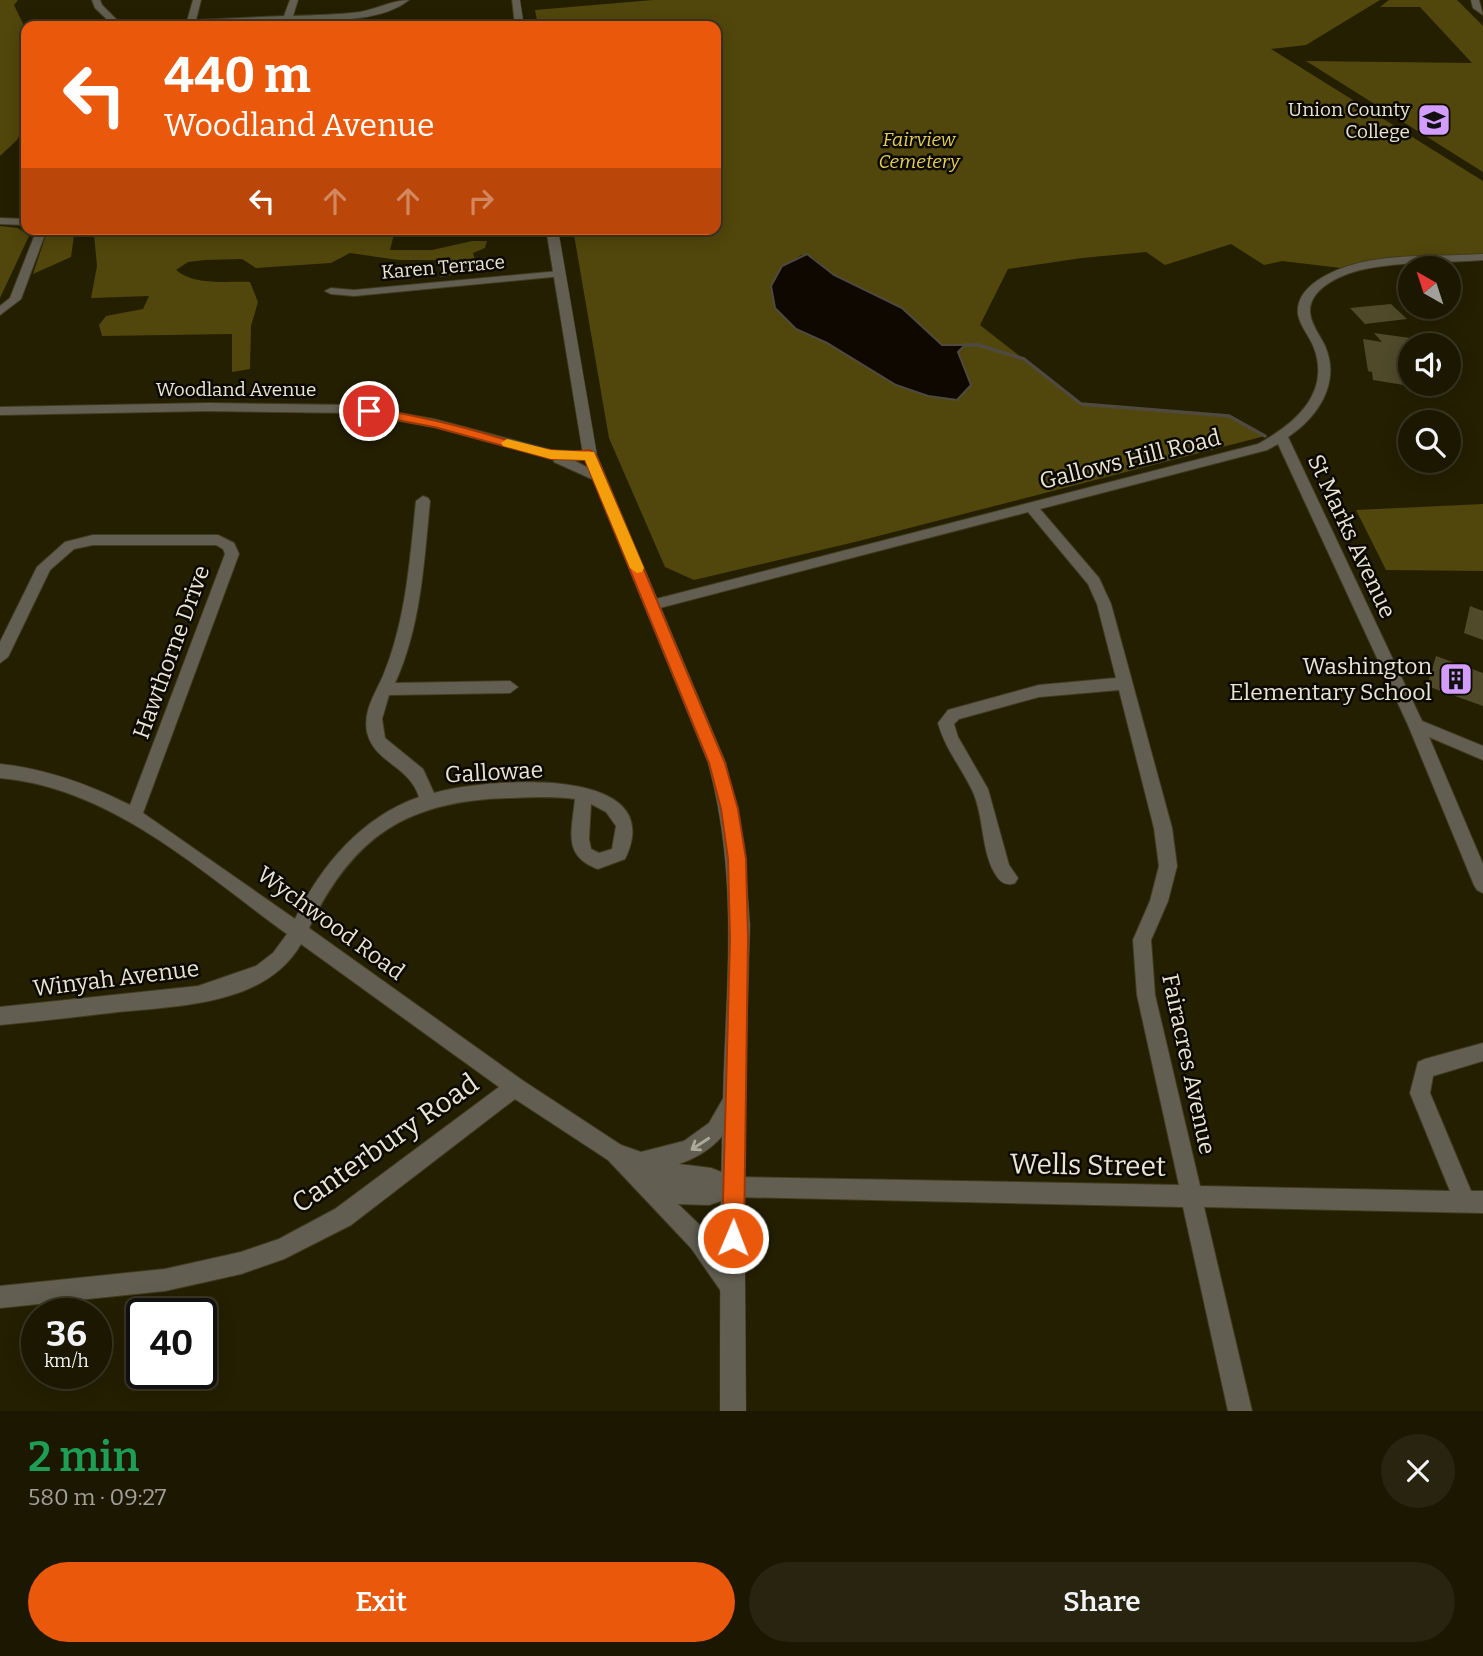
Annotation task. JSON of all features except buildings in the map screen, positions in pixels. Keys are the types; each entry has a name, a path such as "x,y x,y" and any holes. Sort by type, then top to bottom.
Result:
{"street":[{"path":"96,0 98,6 114,21"},
{"path":"191,21 197,0"},
{"path":"287,21 294,0"},
{"path":"297,21 368,14 388,9 405,0"},
{"path":"516,0 519,21"},
{"path":"1475,0 1476,6 1483,13"},
{"path":"0,221 21,222"},
{"path":"0,312 15,299 40,235"},
{"path":"553,235 590,455 717,763 732,821 737,859 739,939 734,1098 733,1411"},
{"name":"Gallows Hill Road","path":"652,605 1244,454 1281,437 1303,421 1312,410 1323,387 1324,362 1321,349 1305,318 1304,308 1312,291 1342,272 1365,265 1483,257"},
{"name":"Karen Terrace","path":"331,291 354,293 559,274"},
{"name":"Woodland Avenue","path":"0,411 209,407 353,409 422,421 551,454 575,457 590,455"},
{"name":"St Marks Avenue","path":"1281,437 1416,725 1483,885"},
{"name":"Woodland Avenue","path":"551,454 599,477"},
{"path":"424,501 414,587 400,652 374,707 376,736 384,749 413,769 423,783 428,799"},
{"name":"Fairacres Avenue","path":"1031,507 1094,582 1104,604 1163,828 1168,866 1158,901 1142,940 1146,995 1240,1411"},
{"name":"Hawthorne Drive","path":"0,657 44,567 71,545 93,540 218,540 229,545 232,554 134,816"},
{"path":"1009,878 1001,868 980,789 950,738 946,723 954,714 1039,691 1126,683"},
{"path":"384,689 510,687"},
{"path":"1416,725 1483,753"},
{"name":"Wychwood Road","path":"0,771 54,781 90,793 134,816 515,1087 640,1169 699,1240 733,1288"},
{"name":"Gallowae","path":"298,931 314,899 342,860 379,826 428,799 447,794 488,791 584,793"},
{"name":"Winyah Avenue","path":"0,1016 198,995 228,987 262,972 280,958 298,931"},
{"path":"1474,1202 1420,1093 1425,1069 1483,1052"},
{"name":"Canterbury Road","path":"0,1297 165,1280 241,1263 284,1248 343,1217 515,1087"},
{"path":"640,1169 697,1147 722,1125 734,1098"},
{"path":"640,1169 687,1196 711,1196 734,1187"},
{"name":"Wells Street","path":"734,1187 1474,1202"}],"green space":[{"path":"0,0 18,0 14,5 22,21 21,132 0,156"},
{"name":"Fairview Cemetery","path":"653,0 1380,0 1306,45 1271,49 1483,181 1483,254 1398,256 1398,259 1341,268 1282,261 1264,265 1231,244 1165,265 1146,252 1008,269 980,325 1081,404 1229,416 1265,436 859,541 694,580 665,567 609,438 574,235 721,235 721,21 537,21 535,10","holes":["801,255 814,258 834,275 902,308 942,345 963,345 958,352 971,385 827,343 797,329 797,258"]},
{"path":"1389,0 1457,0 1483,26 1483,172 1306,61 1472,63 1420,7 1380,7"},
{"path":"0,226 18,228 21,235 29,236 0,298"},
{"path":"46,235 74,235 71,257 33,274"},
{"path":"94,235 394,235 390,250 432,250 472,241 487,241 485,248 473,253 478,271 440,277 440,260 398,260 350,253 331,263 256,268 242,259 188,262 176,270 202,281 250,282 258,302 251,326 250,369 232,372 232,334 102,336 99,325 106,316 143,309 149,296 91,298 97,266"},
{"path":"1483,504 1483,571 1386,570 1356,510"}],"shaded area":[{"path":"807,254 834,275 902,308 942,345 965,345 958,352 971,385 957,400 928,396 896,385 827,343 796,329 775,308 771,286 782,266"}],"waterway":[{"path":"965,345 978,345 1024,359 1081,404 1229,416 1265,436"}],"slow traffic":[{"path":"507,443 551,454 575,457 590,455 637,568"}],"place":[{"name":"Union County College","path":"1434,120"},
{"name":"Washington Elementary School","path":"1456,679"}],"route":[{"path":"369,411 399,415 551,454 575,457 590,455 717,763 730,809 737,859 739,939 733,1238"}]}
